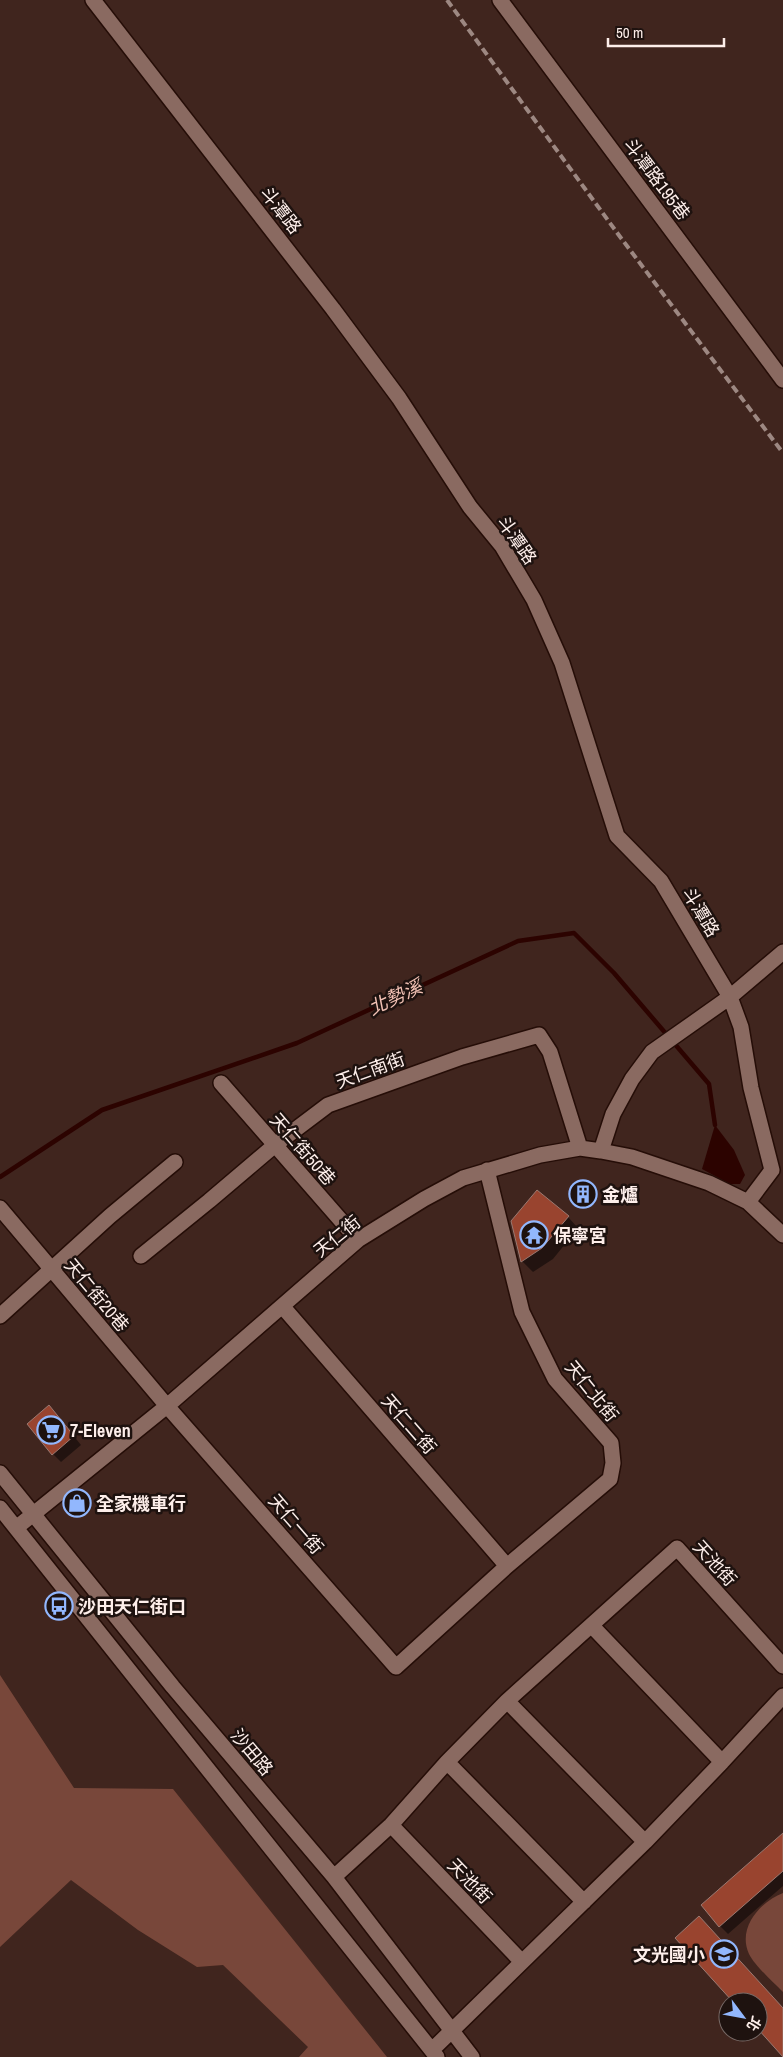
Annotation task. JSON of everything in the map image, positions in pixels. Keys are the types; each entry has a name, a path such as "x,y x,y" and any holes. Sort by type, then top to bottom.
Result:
{"street":[{"name":"斗潭路","path":"93,0 333,309 399,398 470,507 502,546 534,600 562,663 617,836 661,881 730,997 741,1026 751,1088 777,1166 748,1202"},
{"name":"斗潭路195巷","path":"500,0 783,380"},
{"path":"601,1151 613,1114 632,1079 652,1052 730,997 783,952"},
{"name":"天仁南街","path":"140,1256 275,1145 328,1105 462,1057 539,1035 550,1052 580,1148"},
{"name":"天仁街50巷","path":"221,1083 358,1240"},
{"name":"天仁街","path":"16,1528 167,1406 358,1240 424,1199 463,1178 540,1155 580,1148 632,1158 679,1172 709,1183 748,1202"},
{"path":"0,1316 110,1216 176,1162"},
{"name":"天仁北街","path":"396,1667 507,1566 610,1479 612,1463 611,1443 555,1378 522,1312 487,1170"},
{"path":"748,1202 783,1235"},
{"name":"天仁街20巷","path":"0,1208 167,1406"},
{"name":"天仁二街","path":"283,1307 507,1566"},
{"name":"天仁一街","path":"167,1406 396,1667"},
{"name":"沙田路","path":"0,1473 172,1686 334,1877 472,2057"},
{"path":"0,1508 434,2054 451,2030 645,1842 783,1696"},
{"name":"天池街","path":"334,1877 391,1825 447,1762 508,1701 677,1548 783,1666"},
{"path":"592,1626 722,1762"},
{"path":"508,1701 645,1842"},
{"path":"447,1762 584,1902"},
{"name":"天池街","path":"391,1825 522,1962"}],"shaded area":[{"path":"715,1125 734,1150 745,1175 740,1184 730,1184 702,1169"},
{"path":"0,1675 74,1788 173,1789 387,2057 299,2057 308,2047 223,1965 197,1967 138,1930 71,1880 0,1947"},
{"path":"783,1893 783,1992 755,1964 749,1954 746,1935 748,1926 759,1909 774,1897"}],"building":[{"name":"金爐","path":"583,1188 589,1194 583,1200 577,1194"},
{"name":"保寧宮","path":"537,1190 569,1216 542,1248 521,1262 511,1221"},
{"name":"7-Eleven","path":"49,1405 74,1436 52,1455 27,1424"},
{"path":"783,1833 783,1871 719,1927 701,1905"},
{"path":"699,1916 783,2008 783,2057 768,2040 768,1992 724,1992 675,1938"}],"waterway":[{"name":"北勢溪","path":"0,1177 102,1110 297,1043 518,941 574,933 614,973 709,1084 715,1125"}],"railway":[{"path":"447,0 618,234 783,453"}],"place":[{"name":"金爐","path":"583,1194"},
{"name":"保寧宮","path":"534,1235"},
{"name":"7-Eleven","path":"51,1430"},
{"name":"全家機車行","path":"77,1503"},
{"name":"沙田天仁街口","path":"59,1606"},
{"name":"文光國小","path":"724,1954"}]}
